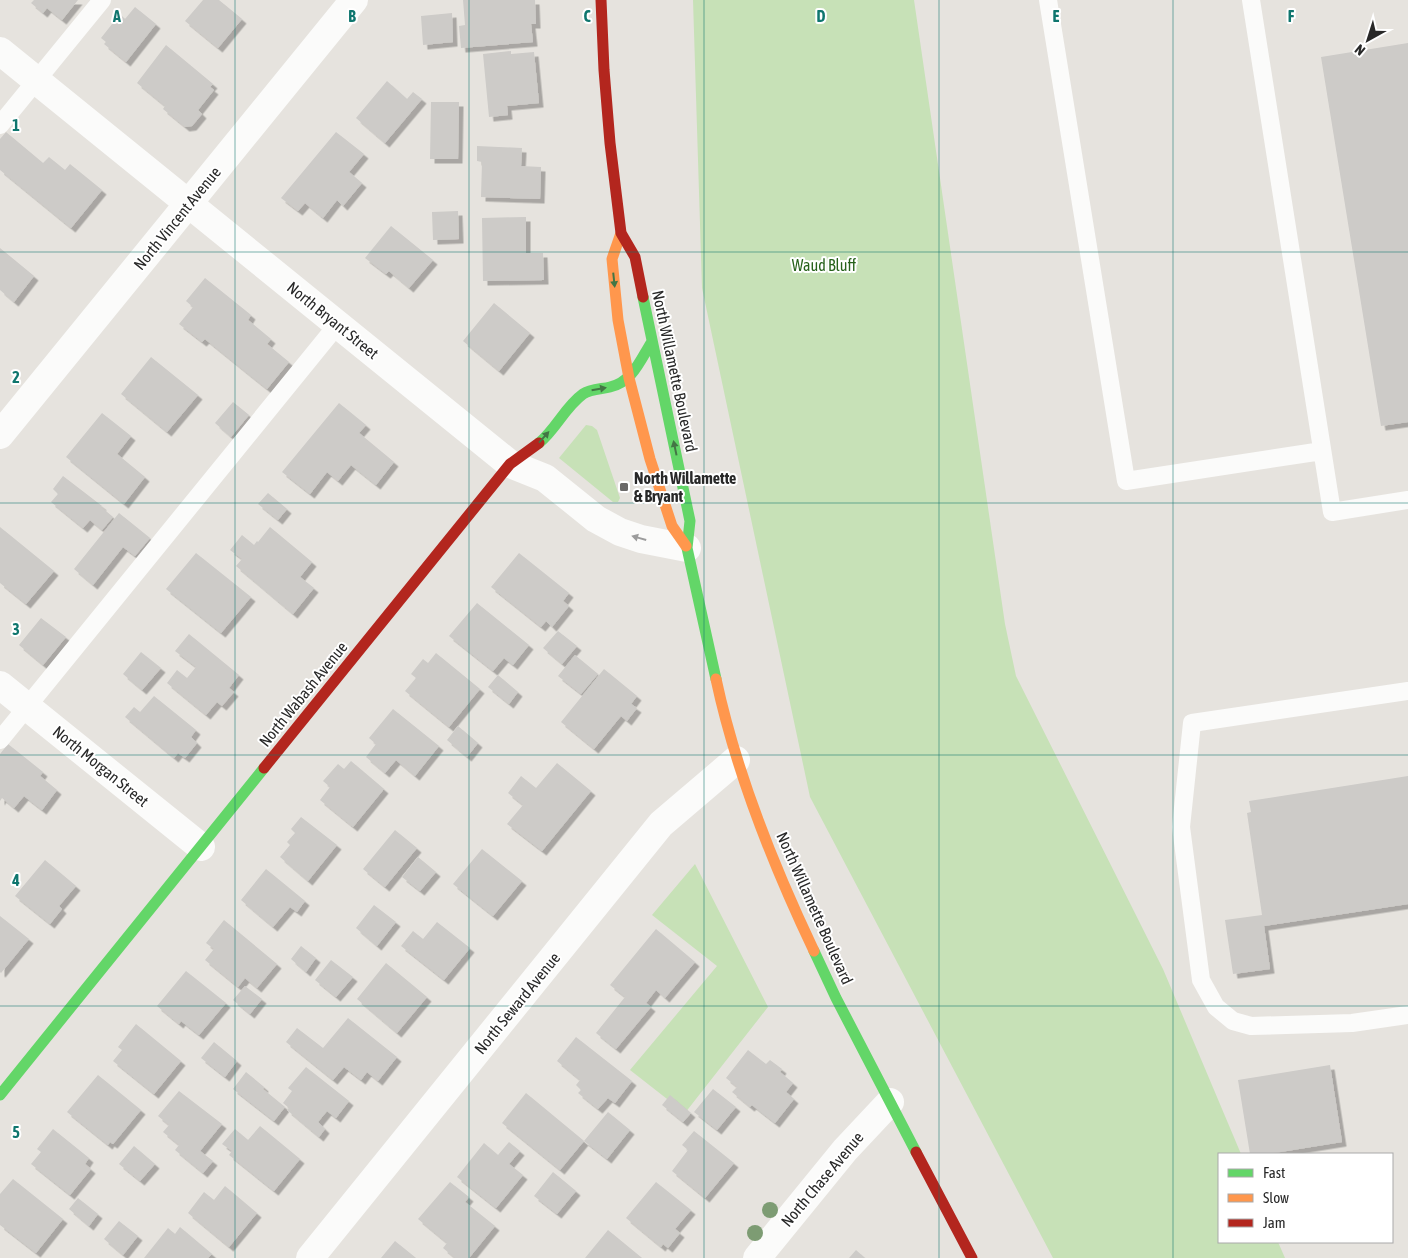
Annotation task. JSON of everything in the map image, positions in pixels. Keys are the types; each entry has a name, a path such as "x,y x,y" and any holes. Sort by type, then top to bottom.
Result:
{"main road":[{"name":"North Willamette Boulevard","path":"601,0 609,125 621,233 635,257 651,344 676,449 690,521 687,548 723,713 736,760 800,922 836,998 972,1258"},
{"name":"North Willamette Boulevard","path":"621,233 612,259 618,320 628,378 650,459 672,526 687,548"},
{"name":"North Wabash Avenue","path":"0,1095 510,464 541,442 584,392 612,387 628,378 635,371 651,344"}],"street":[{"name":"North Vincent Avenue","path":"0,435 354,0"},
{"name":"North Bryant Street","path":"0,51 510,464 545,478 596,519 620,532 641,539 687,548"},
{"name":"North Morgan Street","path":"0,685 201,847"},
{"name":"North Seward Avenue","path":"310,1258 661,824 736,760"},
{"name":"North Chase Avenue","path":"757,1258 844,1150 890,1102"}],"lane":[{"path":"0,126 102,0"},
{"path":"1048,0 1126,481 1322,450"},
{"path":"1251,0 1332,512 1408,500"},
{"path":"0,740 338,324"},
{"path":"1408,691 1192,723 1181,828 1201,980 1216,1007 1233,1021 1251,1026 1352,1023 1408,1015"}],"green space":[{"name":"Waud Bluff","path":"693,0 914,0 1005,624 1016,676 1163,969 1241,1153 1218,1153 1218,1243 1278,1243 1285,1258 1053,1258 810,797 702,288"},
{"path":"586,425 592,426 597,430 620,498 618,502 613,502 559,458"},
{"path":"695,864 768,1007 685,1113 630,1070 717,966 652,915"}],"building":[{"path":"34,0 78,0 62,20 47,8 43,13 31,3"},
{"path":"203,0 219,0 242,19 218,48 185,21"},
{"path":"463,0 535,0 536,24 531,24 533,42 461,48 459,26 465,25"},
{"path":"135,7 156,24 126,62 104,44 106,42 101,38 120,14 125,19"},
{"path":"452,13 453,42 423,45 421,16"},
{"path":"1408,43 1408,422 1381,426 1321,57"},
{"path":"166,45 213,84 210,87 214,90 198,110 202,114 192,126 185,127 163,109 165,106 137,83"},
{"path":"511,51 511,54 534,52 539,103 507,106 508,115 489,117 483,54"},
{"path":"387,81 407,99 413,92 422,99 385,143 356,118"},
{"path":"431,102 459,102 458,159 430,159"},
{"path":"6,132 43,163 49,157 65,170 70,164 102,190 71,228 0,170 0,139"},
{"path":"336,132 364,154 349,172 362,183 343,206 337,200 323,218 305,203 298,211 281,198"},
{"path":"477,146 522,148 521,166 541,167 540,199 481,197 482,162 477,161"},
{"path":"458,211 459,239 433,240 432,212"},
{"path":"526,217 526,253 543,253 544,280 483,281 482,218"},
{"path":"391,226 433,260 409,288 389,271 386,274 365,258"},
{"path":"0,248 34,276 14,302 0,290"},
{"path":"205,278 251,315 248,320 271,339 267,344 289,362 267,389 205,339 202,342 179,324 193,307 186,301"},
{"path":"494,303 530,333 499,371 463,341"},
{"path":"151,357 198,395 167,432 121,394"},
{"path":"233,402 249,415 231,437 215,423"},
{"path":"339,403 366,425 359,433 394,462 376,485 351,465 338,481 327,472 310,494 282,472"},
{"path":"102,413 131,436 117,454 145,477 124,504 66,457"},
{"path":"63,476 102,506 113,517 102,530 90,520 83,528 51,502 58,494 53,489"},
{"path":"268,493 287,509 278,520 258,504"},
{"path":"119,513 150,538 135,556 123,547 93,585 74,569"},
{"path":"0,527 54,571 26,604 0,583"},
{"path":"270,527 312,562 300,577 314,588 293,614 236,566 242,559 230,550 242,535 254,545"},
{"path":"196,553 251,597 221,633 166,589"},
{"path":"519,553 569,593 563,601 569,606 552,627 546,621 541,627 491,587"},
{"path":"477,603 529,645 513,665 504,658 493,671 449,636"},
{"path":"41,618 66,637 43,665 19,645"},
{"path":"558,631 577,646 562,664 543,648"},
{"path":"189,634 239,675 229,688 234,692 222,706 217,702 206,715 167,683 177,670 187,678 196,667 175,651"},
{"path":"141,652 161,668 142,690 123,674"},
{"path":"436,653 480,689 449,727 405,691 416,678 411,674 423,659 428,663"},
{"path":"575,655 598,674 581,694 558,676"},
{"path":"604,669 637,696 631,704 637,708 627,721 621,716 594,749 561,722"},
{"path":"498,675 518,692 509,704 488,687"},
{"path":"154,696 196,730 191,737 197,743 185,758 178,753 174,758 125,717 134,707 140,712"},
{"path":"393,709 439,746 415,776 396,760 385,773 366,757 376,744 369,738"},
{"path":"458,726 478,743 467,757 447,740"},
{"path":"8,744 43,772 40,776 57,790 42,810 24,796 14,808 2,798 0,801 0,754"},
{"path":"351,761 384,789 353,827 320,800 330,787 323,781 338,764 344,769"},
{"path":"557,763 591,791 542,851 507,824 523,805 508,793 521,776 536,788"},
{"path":"1408,776 1408,904 1264,926 1270,969 1233,974 1225,920 1262,915 1247,813 1251,812 1249,801"},
{"path":"301,817 337,845 308,881 280,857 290,845 287,842 295,833 291,829"},
{"path":"395,830 417,848 385,887 363,869"},
{"path":"482,849 522,881 493,916 453,884"},
{"path":"418,857 436,872 420,891 402,877"},
{"path":"45,860 76,886 59,906 62,909 50,924 15,896"},
{"path":"266,869 305,901 297,912 290,907 273,927 241,900"},
{"path":"374,905 396,922 377,946 356,928"},
{"path":"0,916 29,939 1,973 0,972"},
{"path":"224,920 277,964 257,988 245,978 238,987 205,960 214,949 206,943"},
{"path":"437,922 470,948 444,980 401,946 413,931 423,939"},
{"path":"656,929 695,962 665,998 656,990 646,1003 651,1007 616,1049 596,1033 625,997 610,985"},
{"path":"301,946 316,958 306,972 291,959"},
{"path":"331,960 353,977 336,997 315,980"},
{"path":"386,963 427,997 397,1033 357,999"},
{"path":"186,971 226,1003 199,1035 181,1021 179,1024 157,1006"},
{"path":"245,986 262,999 250,1014 233,1000"},
{"path":"348,1018 397,1057 378,1081 367,1072 361,1080 344,1067 333,1080 286,1042 297,1028 323,1048"},
{"path":"136,1024 181,1061 154,1094 113,1061 122,1050 118,1047"},
{"path":"576,1037 632,1081 615,1103 608,1098 598,1109 578,1093 581,1090 576,1085 580,1080 557,1061"},
{"path":"214,1042 237,1061 225,1077 201,1058"},
{"path":"748,1050 766,1064 770,1060 782,1069 780,1072 793,1083 786,1092 794,1099 775,1123 752,1105 750,1107 732,1092 737,1087 726,1078"},
{"path":"1330,1065 1342,1142 1274,1153 1250,1153 1238,1080"},
{"path":"306,1067 349,1101 336,1118 327,1111 318,1122 325,1129 319,1137 287,1110 289,1108 283,1103 292,1091 288,1088"},
{"path":"246,1072 285,1107 274,1121 233,1089"},
{"path":"98,1075 141,1110 113,1144 110,1142 108,1145 67,1112"},
{"path":"713,1089 736,1107 717,1130 694,1112"},
{"path":"179,1091 222,1124 200,1151 213,1161 203,1173 175,1150 179,1145 163,1132 169,1125 158,1116"},
{"path":"526,1093 584,1141 560,1170 502,1123"},
{"path":"670,1095 691,1113 683,1122 662,1105"},
{"path":"608,1112 630,1130 607,1159 584,1141"},
{"path":"260,1126 300,1159 274,1191 229,1155 232,1151 222,1144 235,1129 248,1140"},
{"path":"53,1129 89,1158 85,1164 91,1169 70,1195 31,1164 41,1152 37,1149"},
{"path":"694,1131 734,1163 705,1198 672,1171 688,1150 682,1145"},
{"path":"509,1142 520,1151 509,1164 523,1175 496,1208 457,1177 484,1143 498,1155"},
{"path":"134,1146 155,1164 140,1181 119,1164"},
{"path":"553,1172 576,1191 557,1214 534,1196"},
{"path":"13,1179 63,1219 36,1253 0,1225 0,1194"},
{"path":"450,1182 469,1197 465,1202 495,1226 469,1258 455,1258 443,1248 447,1243 418,1219"},
{"path":"656,1182 691,1210 675,1229 680,1233 668,1248 663,1244 661,1247 626,1218"},
{"path":"225,1186 257,1213 229,1247 188,1213 204,1192 214,1200"},
{"path":"78,1198 98,1214 89,1226 69,1209"},
{"path":"119,1221 138,1236 123,1255 104,1239"},
{"path":"180,1227 212,1254 208,1258 144,1258 168,1228 175,1234"},
{"path":"608,1230 642,1258 585,1258"},
{"path":"395,1241 416,1258 381,1258"},
{"path":"856,1250 865,1258 849,1258"}],"traffic: fast":[{"path":"643,297 690,521 687,548 716,679"},
{"path":"539,443 571,405 583,394 618,384 630,376 651,343"},
{"path":"0,1095 264,768"},
{"path":"814,951 836,998 916,1152"}],"traffic: slow":[{"path":"621,233 612,259 618,320 629,378 650,459 672,526 686,546"},
{"path":"716,679 734,749 757,818 784,885 814,951"}],"traffic: jam":[{"path":"601,0 610,143 621,233 635,257 643,297"},
{"path":"264,768 510,464 539,443"},
{"path":"916,1152 972,1258"}],"place":[{"name":"North Willamette & Bryant","path":"624,487"}]}
